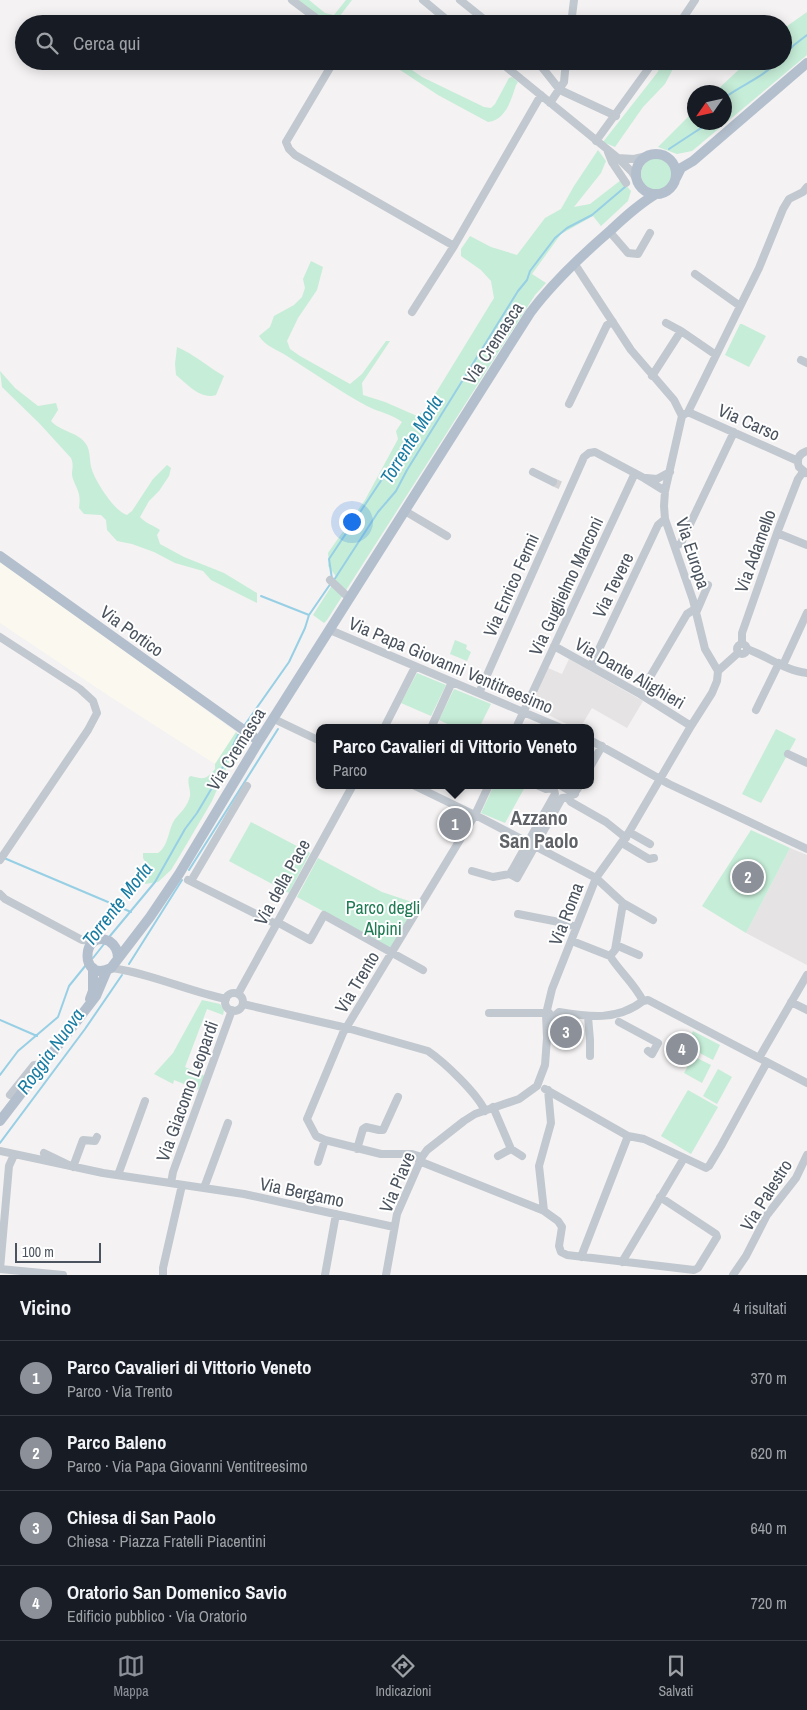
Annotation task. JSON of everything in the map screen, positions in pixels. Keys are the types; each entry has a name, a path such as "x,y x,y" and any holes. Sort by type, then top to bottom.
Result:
{"main road":[{"path":"637,180 646,191 656,194 668,190 682,168 807,63"},
{"path":"632,212 638,198 638,165 647,156 660,154 671,160 676,168 676,178"},
{"path":"671,160 696,157"},
{"name":"Via Cremasca","path":"0,1121 96,996 113,965 150,917 179,874 259,741 530,313 574,263 632,212 656,194"},
{"name":"Via Portico","path":"0,556 259,741"},
{"path":"245,732 253,732 271,723"},
{"name":"Via Cremasca","path":"89,1005 93,992 90,964 99,942 122,942 150,917"},
{"path":"90,964 98,970 113,965 116,949 99,942"}],"street":[{"path":"292,0 312,15"},
{"path":"423,0 441,15"},
{"path":"460,0 479,15"},
{"path":"572,15 574,0"},
{"path":"686,15 695,0"},
{"path":"329,70 286,142 289,150 454,246"},
{"path":"510,70 607,151 618,158 637,180"},
{"path":"544,70 560,90 616,116"},
{"path":"550,103 564,82 565,70"},
{"path":"596,142 648,70"},
{"path":"412,312 454,246 541,95"},
{"path":"607,151 626,183"},
{"path":"618,158 634,159 647,156"},
{"name":"Via Europa","path":"718,671 705,649 666,519 664,506 665,491 685,414 759,268 789,199 803,192 807,187"},
{"path":"609,232 628,253 638,254 650,233"},
{"path":"574,263 631,350 685,414"},
{"path":"695,274 740,306"},
{"path":"569,404 607,325 612,322"},
{"path":"666,323 716,355"},
{"path":"652,376 681,331"},
{"name":"Via Carso","path":"685,414 710,422 798,461"},
{"path":"675,547 681,543 734,432"},
{"path":"805,472 799,467 798,461 801,454 807,451"},
{"name":"Via Enrico Fermi","path":"479,693 566,488 584,457 589,453 595,452 665,491"},
{"path":"533,472 553,482"},
{"path":"644,478 657,479 670,472"},
{"name":"Via Adamello","path":"718,671 738,653 738,645 744,646 742,634 777,533 798,479 805,472"},
{"name":"Via Guglielmo Marconi","path":"518,724 635,473"},
{"path":"405,511 447,536"},
{"name":"Via Tevere","path":"591,666 658,525 666,519"},
{"path":"777,533 807,545"},
{"path":"330,580 349,598"},
{"path":"640,694 686,614 695,612 708,585"},
{"path":"756,710 807,613"},
{"name":"Via Papa Giovanni Ventitreesimo","path":"330,630 552,724"},
{"path":"0,637 80,689 93,701 97,713 88,730 1,858"},
{"name":"Via Dante Alighieri","path":"554,646 640,694 691,726"},
{"path":"744,646 796,672 807,673"},
{"path":"386,724 414,667"},
{"path":"660,779 712,693 717,681 718,671"},
{"path":"433,724 452,682"},
{"path":"271,723 316,740"},
{"path":"594,742 660,779 807,849"},
{"path":"594,760 602,746"},
{"path":"788,754 807,763"},
{"name":"Via Roma","path":"546,1014 552,989 596,878 626,838 660,779"},
{"path":"247,786 189,880 277,923"},
{"name":"Via della Pace","path":"238,994 351,789"},
{"path":"421,789 596,878 622,903 653,920"},
{"name":"Via Trento","path":"325,1140 316,1136 307,1119 343,1033 475,815 487,789"},
{"path":"544,789 561,792 570,802 606,822 649,859 654,858"},
{"path":"513,876 561,792"},
{"path":"626,838 650,844"},
{"path":"472,870 493,877 513,876"},
{"path":"513,876 521,886"},
{"path":"0,894 5,899 99,942"},
{"path":"610,956 615,950 622,903"},
{"path":"518,914 564,923 576,928"},
{"name":"Via Trento","path":"277,923 310,940 324,915 423,970"},
{"path":"572,940 610,956 633,983 643,1001"},
{"path":"616,945 639,955"},
{"path":"113,965 202,994 226,999"},
{"path":"759,1058 807,975"},
{"path":"230,994 238,994 243,999 243,1004 238,1010 232,1010 227,1006 226,999 230,994"},
{"path":"489,1013 546,1014 559,1012 588,1017 605,1016 625,1012 648,1000 807,1083"},
{"path":"791,1002 807,1010"},
{"path":"243,1004 347,1028 428,1051 439,1058 478,1099 485,1111"},
{"name":"Via Giacomo Leopardi","path":"172,1183 173,1172 232,1010"},
{"path":"547,1035 552,1018 559,1012"},
{"path":"619,1022 625,1012"},
{"path":"546,1014 545,1065 537,1086 548,1090 628,1136 644,1139 706,1168 721,1146 767,1062"},
{"path":"605,1016 619,1022 639,1036 658,1043 652,1054 648,1051"},
{"path":"588,1017 590,1056"},
{"name":"Via Cremasca","path":"10,1095 34,1065 45,1064"},
{"name":"Via Piave","path":"386,1275 397,1214 420,1159 432,1146 464,1121 519,1099 537,1086"},
{"path":"543,1210 539,1166 551,1123 548,1090"},
{"path":"356,1149 363,1129 366,1127 383,1130 398,1097"},
{"path":"118,1175 145,1101"},
{"path":"493,1108 511,1149 522,1156"},
{"path":"204,1188 228,1123"},
{"path":"581,1256 628,1136"},
{"path":"73,1167 83,1140 95,1141 98,1137"},
{"path":"318,1162 325,1140 381,1154 412,1154 543,1210 558,1221 562,1227 559,1246 561,1252 622,1262 694,1270 701,1266 717,1239 716,1234 660,1198"},
{"path":"498,1156 511,1149"},
{"name":"Via Bergamo","path":"0,1151 118,1175 244,1194 394,1227"},
{"name":"Via Bergamo","path":"44,1152 73,1167"},
{"path":"14,1154 9,1166 0,1269 63,1275"},
{"name":"Via Palestro","path":"734,1275 767,1215 796,1178 807,1155"},
{"path":"622,1262 684,1158"},
{"path":"163,1275 182,1185"},
{"path":"326,1275 336,1214"}],"shaded area":[{"path":"0,560 236,732 215,764 0,623"},
{"path":"569,659 643,701 627,728 592,708 582,724 567,724 530,706 548,668 562,674"},
{"path":"790,848 807,855 807,965 746,933"}],"green space":[{"path":"296,0 309,0 325,13 334,15 317,15"},
{"path":"346,0 352,0 341,15 334,15"},
{"path":"807,12 807,55 792,68 792,23"},
{"path":"400,70 412,70 422,77 484,107 491,108 509,78 512,77 518,82 507,108 499,117 488,122 438,95"},
{"path":"659,70 672,70 665,84 643,107 615,147 603,142"},
{"path":"738,70 789,70 732,118 732,85 722,85"},
{"path":"687,118 687,130 717,130 692,151 677,154 658,147"},
{"path":"598,150 606,161 601,173 574,207 590,204 621,180 631,191 628,201 601,226 593,216 561,234 532,274 546,283 535,295 324,623 313,615 336,579 328,566 328,553 365,500 398,439 396,431 402,422 346,394 268,345 259,336 270,327 274,316 294,305 302,297 305,288 303,279 311,261 323,267 317,290 298,318 287,341 290,349 350,384 362,374 386,341 390,341 362,383 363,395 417,416 426,409 494,298 491,281 481,270 461,256 461,249 470,236 491,247 517,255 545,218 561,209"},
{"path":"657,158 663,159 668,163 672,168 672,180 668,185 663,189 657,190 651,189 646,185 642,180 641,174 642,168 646,163 651,159"},
{"path":"740,324 766,336 749,367 725,355"},
{"path":"177,347 224,376 216,395 210,396 200,393 176,375"},
{"path":"0,371 15,388 38,406 56,403 58,410 51,421 83,440 89,450 90,464 97,482 106,496 122,513 127,515 132,511 153,479 167,465 171,468 169,476 159,491 149,501 140,517 160,530 157,535 160,544 184,557 224,573 257,593 257,603 211,580 203,571 175,563 154,552 132,544 117,541 107,530 106,520 101,515 84,514 79,508 79,496 72,476 73,464 71,458 2,387"},
{"path":"455,640 467,645 466,649 471,652 467,661 450,654"},
{"path":"417,673 446,685 431,716 401,703"},
{"path":"454,689 491,704 481,724 448,724 439,720"},
{"path":"776,729 796,739 761,803 742,794"},
{"path":"236,732 240,737 212,801 179,857 171,870 158,882 145,884 143,881 149,868 143,858 143,853 158,853 162,850 175,819 189,800 189,777 205,778 209,775 215,769 215,764"},
{"path":"492,789 524,789 505,823 481,813"},
{"path":"451,812 467,821 459,837 442,828"},
{"path":"251,822 310,853 289,893 229,861"},
{"path":"751,830 790,848 746,933 702,906"},
{"name":"Parco degli Alpini","path":"318,858 382,892 418,904 391,948 297,897"},
{"path":"202,1000 220,1004 224,1010 223,1015 207,1009 185,1067 205,1076 199,1090 174,1080 173,1084 154,1074 173,1053"},
{"path":"693,1031 720,1045 713,1060 686,1046"},
{"path":"693,1056 711,1065 702,1083 684,1073"},
{"path":"718,1069 732,1077 717,1104 703,1096"},
{"path":"688,1090 718,1107 691,1154 661,1136"}],"waterway":[{"name":"Torrente Morla","path":"792,47 807,35"},
{"name":"Torrente Morla","path":"732,92 768,70"},
{"name":"Torrente Morla","path":"669,149 698,130"},
{"name":"Torrente Morla","path":"334,580 378,512 396,491 407,470 518,291 527,280 530,271 555,238 567,228 592,215 625,187"},
{"name":"Roggia Nuova","path":"332,579 329,559 402,449"},
{"name":"Torrente Morla","path":"244,726 289,662 309,615 331,583"},
{"path":"261,596 309,615"},
{"name":"Roggia Nuova","path":"189,870 278,729"},
{"name":"Torrente Morla","path":"110,936 155,882 185,829 216,781 238,735"},
{"path":"4,858 115,905"},
{"name":"Roggia Nuova","path":"129,964 182,880"},
{"name":"Torrente Morla","path":"124,909 131,912"},
{"name":"Torrente Morla","path":"93,958 104,944"},
{"name":"Torrente Morla","path":"0,1075 18,1051 58,1017 69,986 86,965"},
{"name":"Roggia Nuova","path":"0,1143 85,1029 122,975"},
{"path":"0,1020 37,1036"}],"tunnel":[{"path":"553,482 562,486"}],"place":[{"name":"Parco Cavalieri di Vittorio Veneto","path":"455,824"},
{"name":"Parco Baleno","path":"748,877"},
{"name":"Chiesa di San Paolo","path":"566,1032"},
{"name":"Oratorio San Domenico Savio","path":"682,1049"}],"district":[{"name":"Azzano San Paolo","path":"539,828"}]}
